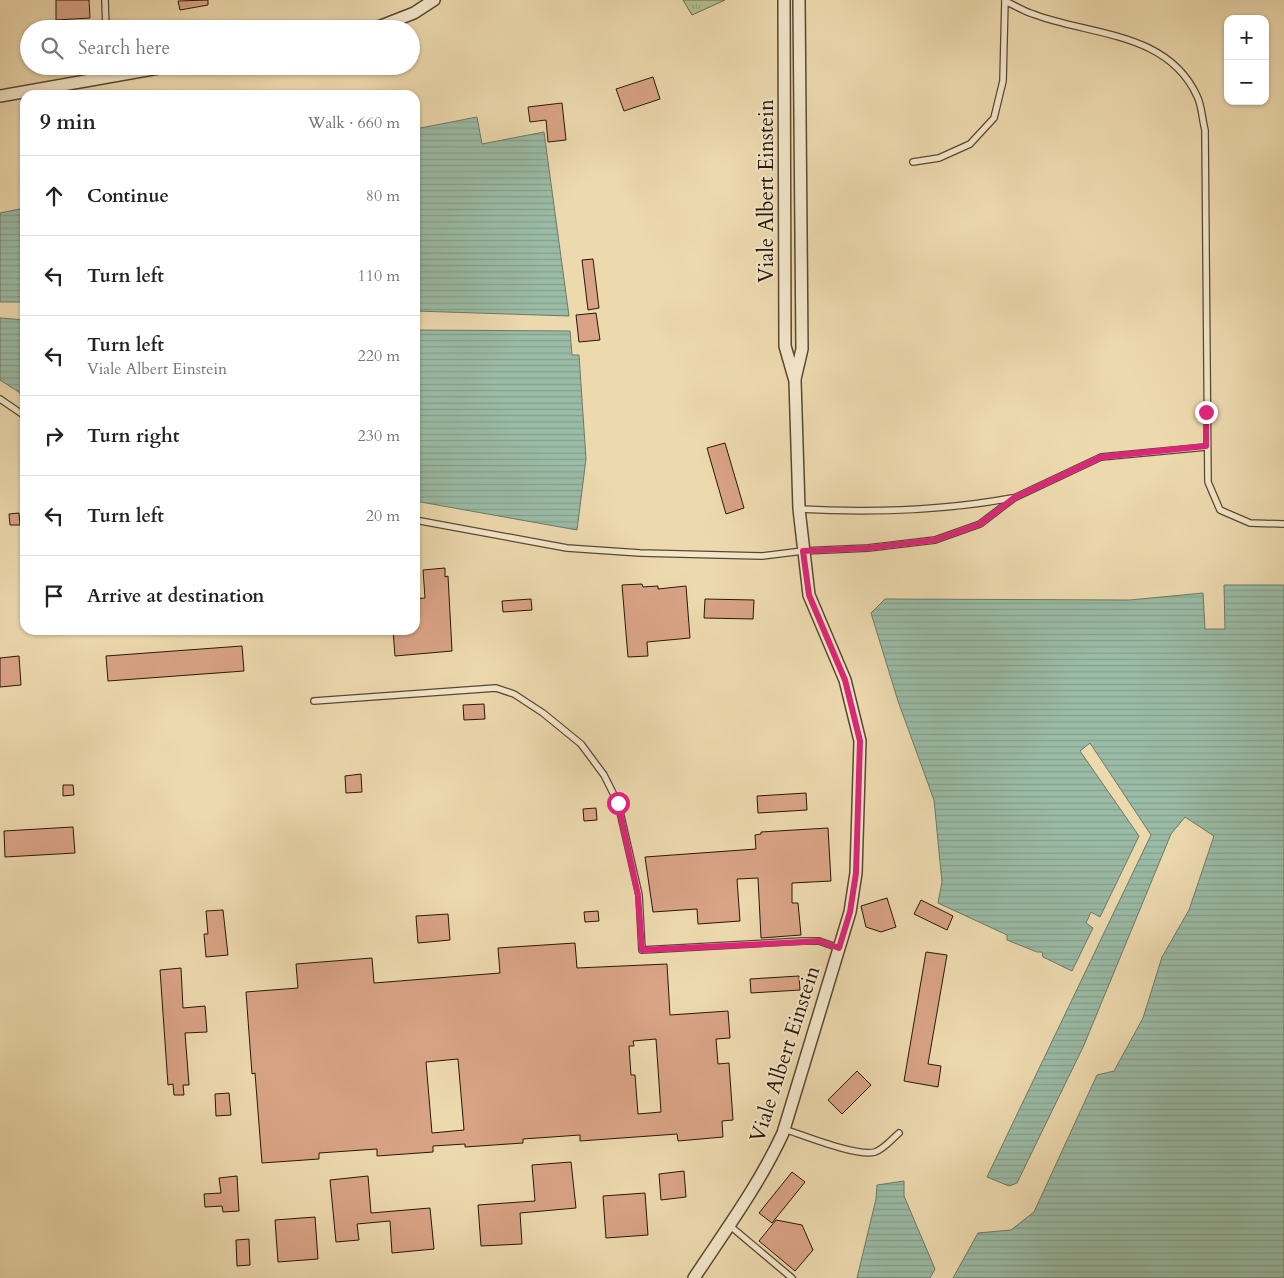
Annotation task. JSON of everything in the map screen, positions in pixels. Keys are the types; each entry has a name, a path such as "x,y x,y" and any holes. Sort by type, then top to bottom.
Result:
{"street":[{"path":"396,20 414,13 434,0"},
{"name":"Viale Albert Einstein","path":"694,1278 770,1159 784,1129 850,912 856,873 860,741 845,680 809,595 799,509 795,381 785,346 784,0"},
{"name":"Viale Albert Einstein","path":"795,381 802,350 799,0"},
{"path":"27,90 94,75"},
{"path":"0,96 20,92"}],"lane":[{"path":"105,0 106,20"},
{"path":"913,162 939,158 970,144 994,118 1004,81 1005,0 1033,14 1134,40 1162,54 1186,76 1198,98 1205,130 1206,446 1208,482 1220,510 1250,523 1284,524"},
{"path":"784,144 801,143"},
{"path":"784,185 801,186"},
{"path":"0,399 20,413"},
{"path":"420,521 567,548 640,553 762,556 803,551 868,548 935,540 980,524 1014,498 1101,457 1206,446"},
{"path":"799,509 868,513 974,505 1014,498"},
{"path":"314,701 496,688 514,694 543,713 581,744 604,775 618,803 638,895 642,950 811,941 819,941 839,948"},
{"path":"784,1129 862,1152 874,1152 888,1143 899,1132"},
{"path":"729,1225 792,1278"}],"green space":[{"path":"683,0 725,0 692,15"}],"shaded area":[{"path":"477,117 482,144 544,132 569,316 420,311 420,128"},
{"path":"20,209 20,302 0,302 0,213"},
{"path":"0,318 20,320 20,393 0,380"},
{"path":"420,330 570,331 572,355 579,355 586,459 577,530 420,502"},
{"path":"1224,585 1284,585 1284,1278 953,1278 978,1233 1011,1230 1034,1212 1097,1075 1114,1071 1143,1018 1162,957 1189,910 1214,836 1185,817 1171,834 1084,1045 1017,1183 1009,1186 987,1177 1151,835 1090,743 1080,751 1139,836 1100,917 1091,912 1086,923 1093,928 1072,971 1043,957 1042,952 1037,952 1007,940 1007,935 938,903 942,882 934,800 898,701 871,613 885,599 1130,600 1203,593 1205,629 1225,629"},
{"path":"904,1181 904,1196 935,1269 930,1278 857,1278 876,1199 877,1185"}],"building":[{"path":"56,0 89,0 90,18 56,20"},
{"path":"208,0 208,5 180,10 178,1"},
{"path":"653,77 660,99 624,111 616,89"},
{"path":"562,103 566,140 548,142 546,120 530,122 528,107"},
{"path":"593,259 599,308 588,310 582,260"},
{"path":"596,313 600,340 579,342 576,315"},
{"path":"725,443 744,508 726,514 707,448"},
{"path":"19,513 20,525 10,525 9,514"},
{"path":"445,568 445,577 448,576 452,651 395,656 393,635 420,635 420,598 425,598 423,570"},
{"path":"642,584 643,587 658,586 658,589 686,586 690,638 647,642 648,656 628,657 622,585"},
{"path":"531,599 532,610 503,612 502,601"},
{"path":"705,599 754,600 753,619 704,618"},
{"path":"242,646 244,671 108,681 106,656"},
{"path":"19,656 21,685 0,687 0,658"},
{"path":"484,704 485,719 464,720 463,705"},
{"path":"361,774 362,792 346,793 345,776"},
{"path":"63,785 73,785 74,795 63,796"},
{"path":"806,793 807,810 758,813 757,796"},
{"path":"596,808 597,820 584,821 583,809"},
{"path":"73,827 75,853 5,857 4,831"},
{"path":"828,828 831,881 792,883 792,903 798,903 801,935 761,938 758,878 737,879 740,921 698,924 697,909 653,912 645,857 756,849 755,835 761,834 761,832"},
{"path":"887,898 896,927 881,932 866,927 861,906"},
{"path":"921,900 953,916 947,930 914,914"},
{"path":"223,910 228,955 206,957 204,934 208,934 206,911"},
{"path":"598,911 599,921 585,922 584,912"},
{"path":"448,914 450,940 418,943 416,916"},
{"path":"575,943 577,968 667,964 670,1015 728,1011 730,1038 716,1039 718,1064 729,1063 733,1120 722,1121 723,1137 678,1141 677,1134 580,1141 580,1135 523,1139 523,1143 465,1147 465,1144 433,1146 433,1152 377,1156 377,1149 319,1153 319,1159 262,1163 255,1073 252,1074 246,992 298,988 296,964 372,958 374,983 500,973 498,948","holes":["656,1039 661,1112 638,1114 635,1075 631,1075 629,1046 634,1046 633,1041","458,1059 464,1130 432,1133 426,1062"]},
{"path":"926,952 947,955 928,1064 941,1066 938,1087 904,1081"},
{"path":"181,968 183,1008 205,1006 207,1032 185,1033 189,1085 183,1085 184,1095 174,1095 173,1084 168,1085 160,970"},
{"path":"799,976 800,990 751,993 750,979"},
{"path":"857,1071 871,1085 842,1114 828,1100"},
{"path":"229,1093 231,1115 216,1116 215,1094"},
{"path":"571,1162 576,1208 520,1213 522,1244 481,1246 478,1205 535,1201 532,1165"},
{"path":"684,1171 686,1197 661,1200 659,1174"},
{"path":"792,1172 805,1182 772,1223 759,1213"},
{"path":"237,1176 239,1211 223,1212 222,1206 205,1207 204,1194 221,1193 219,1178"},
{"path":"368,1176 371,1213 430,1208 434,1249 392,1253 390,1221 357,1224 359,1240 336,1242 330,1180"},
{"path":"645,1193 648,1235 606,1238 603,1196"},
{"path":"315,1217 318,1259 278,1262 275,1220"},
{"path":"776,1220 802,1225 813,1250 795,1271 759,1241"},
{"path":"249,1239 250,1265 237,1266 236,1240"}],"route":[{"path":"618,803 638,895 642,950 819,941 839,948 850,912 856,873 860,741 845,680 809,595 803,551 868,548 935,540 980,524 1014,498 1101,457 1206,446 1206,412"}]}
